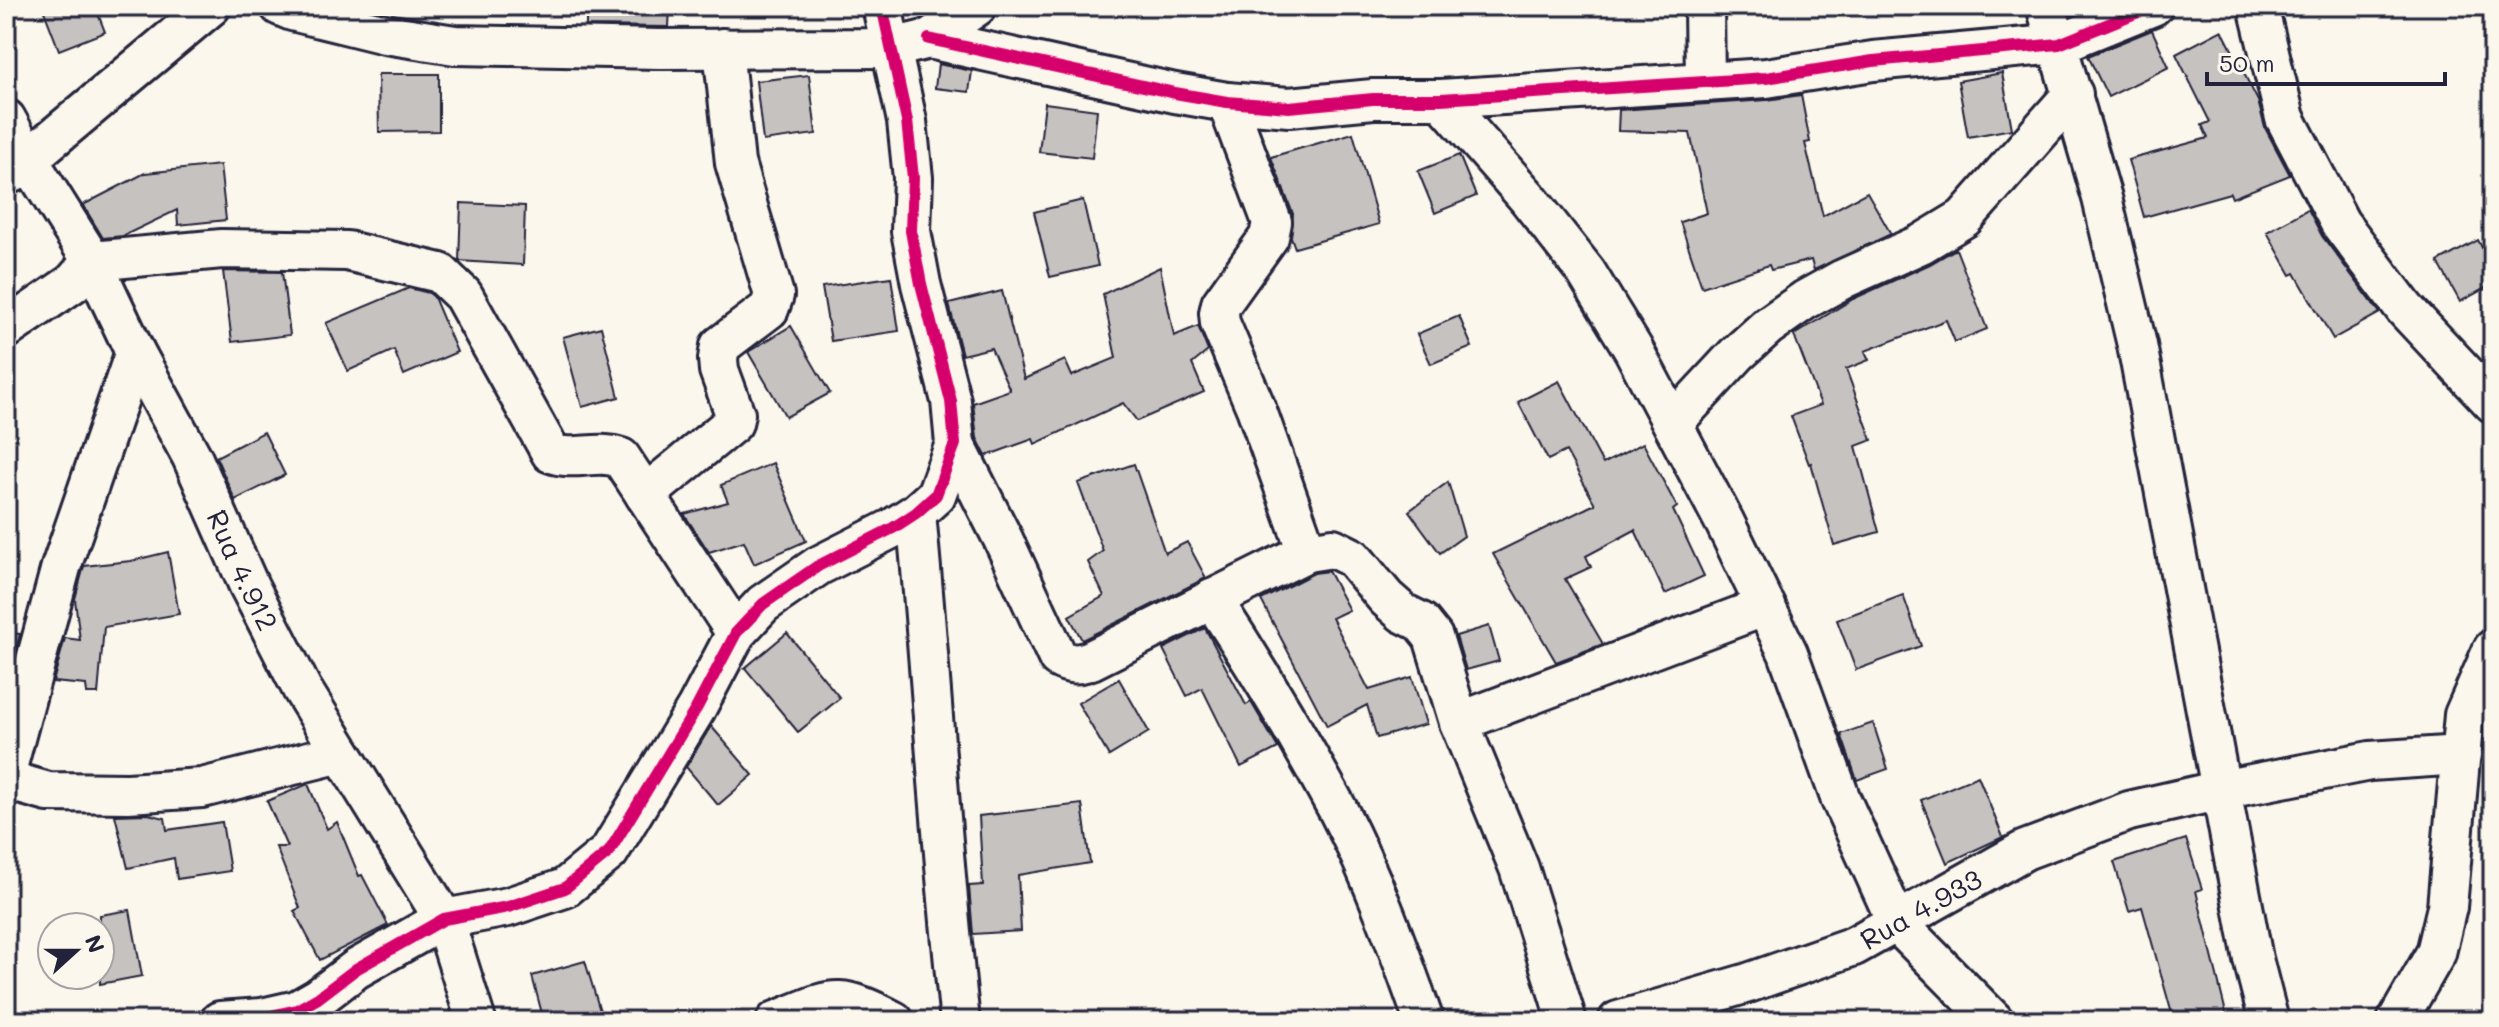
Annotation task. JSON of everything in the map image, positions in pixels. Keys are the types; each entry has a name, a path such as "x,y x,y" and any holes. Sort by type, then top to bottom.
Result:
{"street":[{"path":"17,167 211,6"},
{"path":"280,6 385,34 455,45 723,48 892,48 929,39 977,6"},
{"path":"882,6 907,121 913,178 911,231 921,284 951,401 955,444 1058,658 1067,664 1091,660 1307,552 1333,548 1353,558 1386,598 1403,613 1421,622 1433,637 1459,722 1519,868 1567,1021"},
{"path":"1704,6 1705,82"},
{"path":"2046,6 2102,198 2137,345 2253,959 2269,1021"},
{"path":"929,39 1227,102 1289,107 1373,99 1441,99 1766,78 1873,61 2059,44 2153,6"},
{"path":"2258,6 2285,118 2340,223 2405,309 2493,403"},
{"path":"645,495 733,423 735,414 718,359 720,346 769,309 773,301 774,295 735,163 723,48"},
{"path":"1673,423 1737,354 1768,326 1830,286 1921,244 1964,218 2073,94"},
{"path":"1441,99 1527,197 1586,272 1633,349 1788,653 1841,800 1897,923 1994,1021"},
{"path":"1227,102 1272,222 1262,249 1221,304 1220,323 1256,408 1307,552"},
{"name":"Rua 4.912","path":"6,119 17,167 92,261 135,352 192,457 256,599 302,689 444,919 476,1021"},
{"path":"6,329 73,283 92,261 222,249 347,251 440,273 463,295 551,453 562,457 607,453 621,458 736,633"},
{"path":"6,772 61,567 135,352"},
{"path":"220,1021 262,1018 297,1010 356,969 444,919 508,907 565,888 609,852 696,709 736,633 763,604 818,566 916,513 936,495 955,444"},
{"path":"916,513 960,1021"},
{"path":"1212,599 1261,672 1339,813 1398,945 1424,1021"},
{"path":"1459,722 1766,606"},
{"path":"2397,1021 2436,953 2447,907 2464,715 2493,649"},
{"path":"6,780 48,792 128,793 202,788 341,753"},
{"name":"Rua 4.933","path":"1618,1021 1678,1013 1748,983 1854,946 2025,850 2129,811 2370,761 2461,755"},
{"path":"776,1021 824,1002 844,999 894,1021"}],"building":[{"path":"42,6 95,6 105,32 59,50"},
{"path":"586,6 670,6 669,27 586,26"},
{"path":"2152,30 2169,67 2108,97 2088,56"},
{"path":"2222,30 2258,101 2265,128 2290,175 2232,198 2230,193 2144,217 2128,160 2208,138 2202,125 2210,122 2176,54"},
{"path":"938,64 972,71 969,92 935,88"},
{"path":"2002,73 2012,129 1968,137 1958,81"},
{"path":"378,74 439,74 439,131 379,132"},
{"path":"809,75 816,134 763,141 756,81"},
{"path":"1801,95 1810,142 1805,143 1823,216 1867,192 1891,234 1814,270 1811,260 1771,270 1769,265 1702,287 1680,222 1707,213 1690,133 1618,131 1619,110"},
{"path":"1045,103 1097,110 1092,158 1039,152"},
{"path":"1353,133 1379,224 1295,248 1291,237 1293,214 1271,157"},
{"path":"1459,155 1476,196 1435,213 1418,171"},
{"path":"220,165 226,220 178,225 177,210 123,236 103,238 83,205 145,173"},
{"path":"1083,200 1098,266 1050,277 1034,212"},
{"path":"461,203 525,206 523,265 459,261"},
{"path":"2308,209 2322,236 2380,313 2333,339 2267,232"},
{"path":"2478,240 2493,268 2493,284 2460,302 2438,262"},
{"path":"1956,249 1987,329 1955,342 1946,320 1865,351 1869,360 1846,369 1872,440 1856,446 1879,532 1834,545 1811,463 1791,416 1821,405 1794,335 1853,299"},
{"path":"1160,267 1174,336 1198,326 1208,351 1192,364 1204,392 1137,421 1123,403 1035,444 1033,439 986,456 977,438 973,403 1010,390 991,348 962,355 949,304 1002,291 1024,379 1065,360 1072,376 1116,358 1103,294"},
{"path":"223,271 282,272 290,335 232,342"},
{"path":"891,277 899,331 831,341 822,287"},
{"path":"409,288 434,297 457,352 404,375 394,350 348,371 326,323"},
{"path":"1459,316 1472,347 1431,364 1417,334"},
{"path":"791,326 830,393 786,417 748,352"},
{"path":"601,327 619,397 582,407 563,337"},
{"path":"1559,381 1603,464 1643,443 1677,507 1673,510 1704,576 1665,594 1635,530 1586,556 1591,567 1565,579 1603,644 1556,662 1493,554 1595,504 1566,451 1548,460 1518,402"},
{"path":"264,432 285,475 235,500 216,457"},
{"path":"773,463 806,541 754,564 744,541 709,552 684,514 728,502 721,485"},
{"path":"1134,464 1165,553 1187,542 1206,578 1082,640 1069,616 1104,596 1088,562 1103,551 1078,483"},
{"path":"1448,482 1464,536 1440,553 1409,511"},
{"path":"168,552 179,614 104,627 98,694 87,694 86,685 53,682 65,638 80,640 75,599 84,566 131,561"},
{"path":"1328,571 1349,610 1332,618 1369,690 1412,677 1426,724 1377,738 1367,705 1327,726 1261,600 1314,573"},
{"path":"1903,595 1921,646 1856,670 1837,620"},
{"path":"1489,626 1499,661 1466,670 1456,636"},
{"path":"1205,628 1246,705 1251,702 1278,748 1241,767 1202,688 1187,696 1163,649"},
{"path":"6,633 20,634 8,678 6,678"},
{"path":"787,633 840,698 798,732 745,668"},
{"path":"1119,679 1149,732 1109,756 1078,703"},
{"path":"1873,723 1888,769 1857,780 1841,734"},
{"path":"711,726 753,775 718,805 686,767"},
{"path":"1978,776 2003,837 1947,863 1921,800"},
{"path":"308,784 327,829 337,822 359,876 362,875 388,925 320,960 294,911 300,908 276,847 287,847 267,801"},
{"path":"1082,804 1090,863 1018,875 1021,931 973,934 969,886 983,885 979,816"},
{"path":"148,814 165,818 167,830 222,822 230,871 177,879 174,858 128,868 115,815"},
{"path":"2186,839 2202,889 2196,891 2228,1021 2174,1021 2142,907 2129,911 2114,862"},
{"path":"130,910 142,976 116,981 116,912"},
{"path":"585,961 603,1021 544,1021 532,976"}],"cycle path":[{"path":"220,1021 262,1018 297,1010 356,969 444,919 508,907 565,888 609,852 696,709 736,633 763,604 818,566 893,528 936,495 955,444 951,401 921,284 911,231 913,178 907,121 882,6"},
{"path":"929,39 1175,93 1227,102 1289,107 1373,99 1441,99 1766,78 1873,61 2059,44 2153,6"}]}
